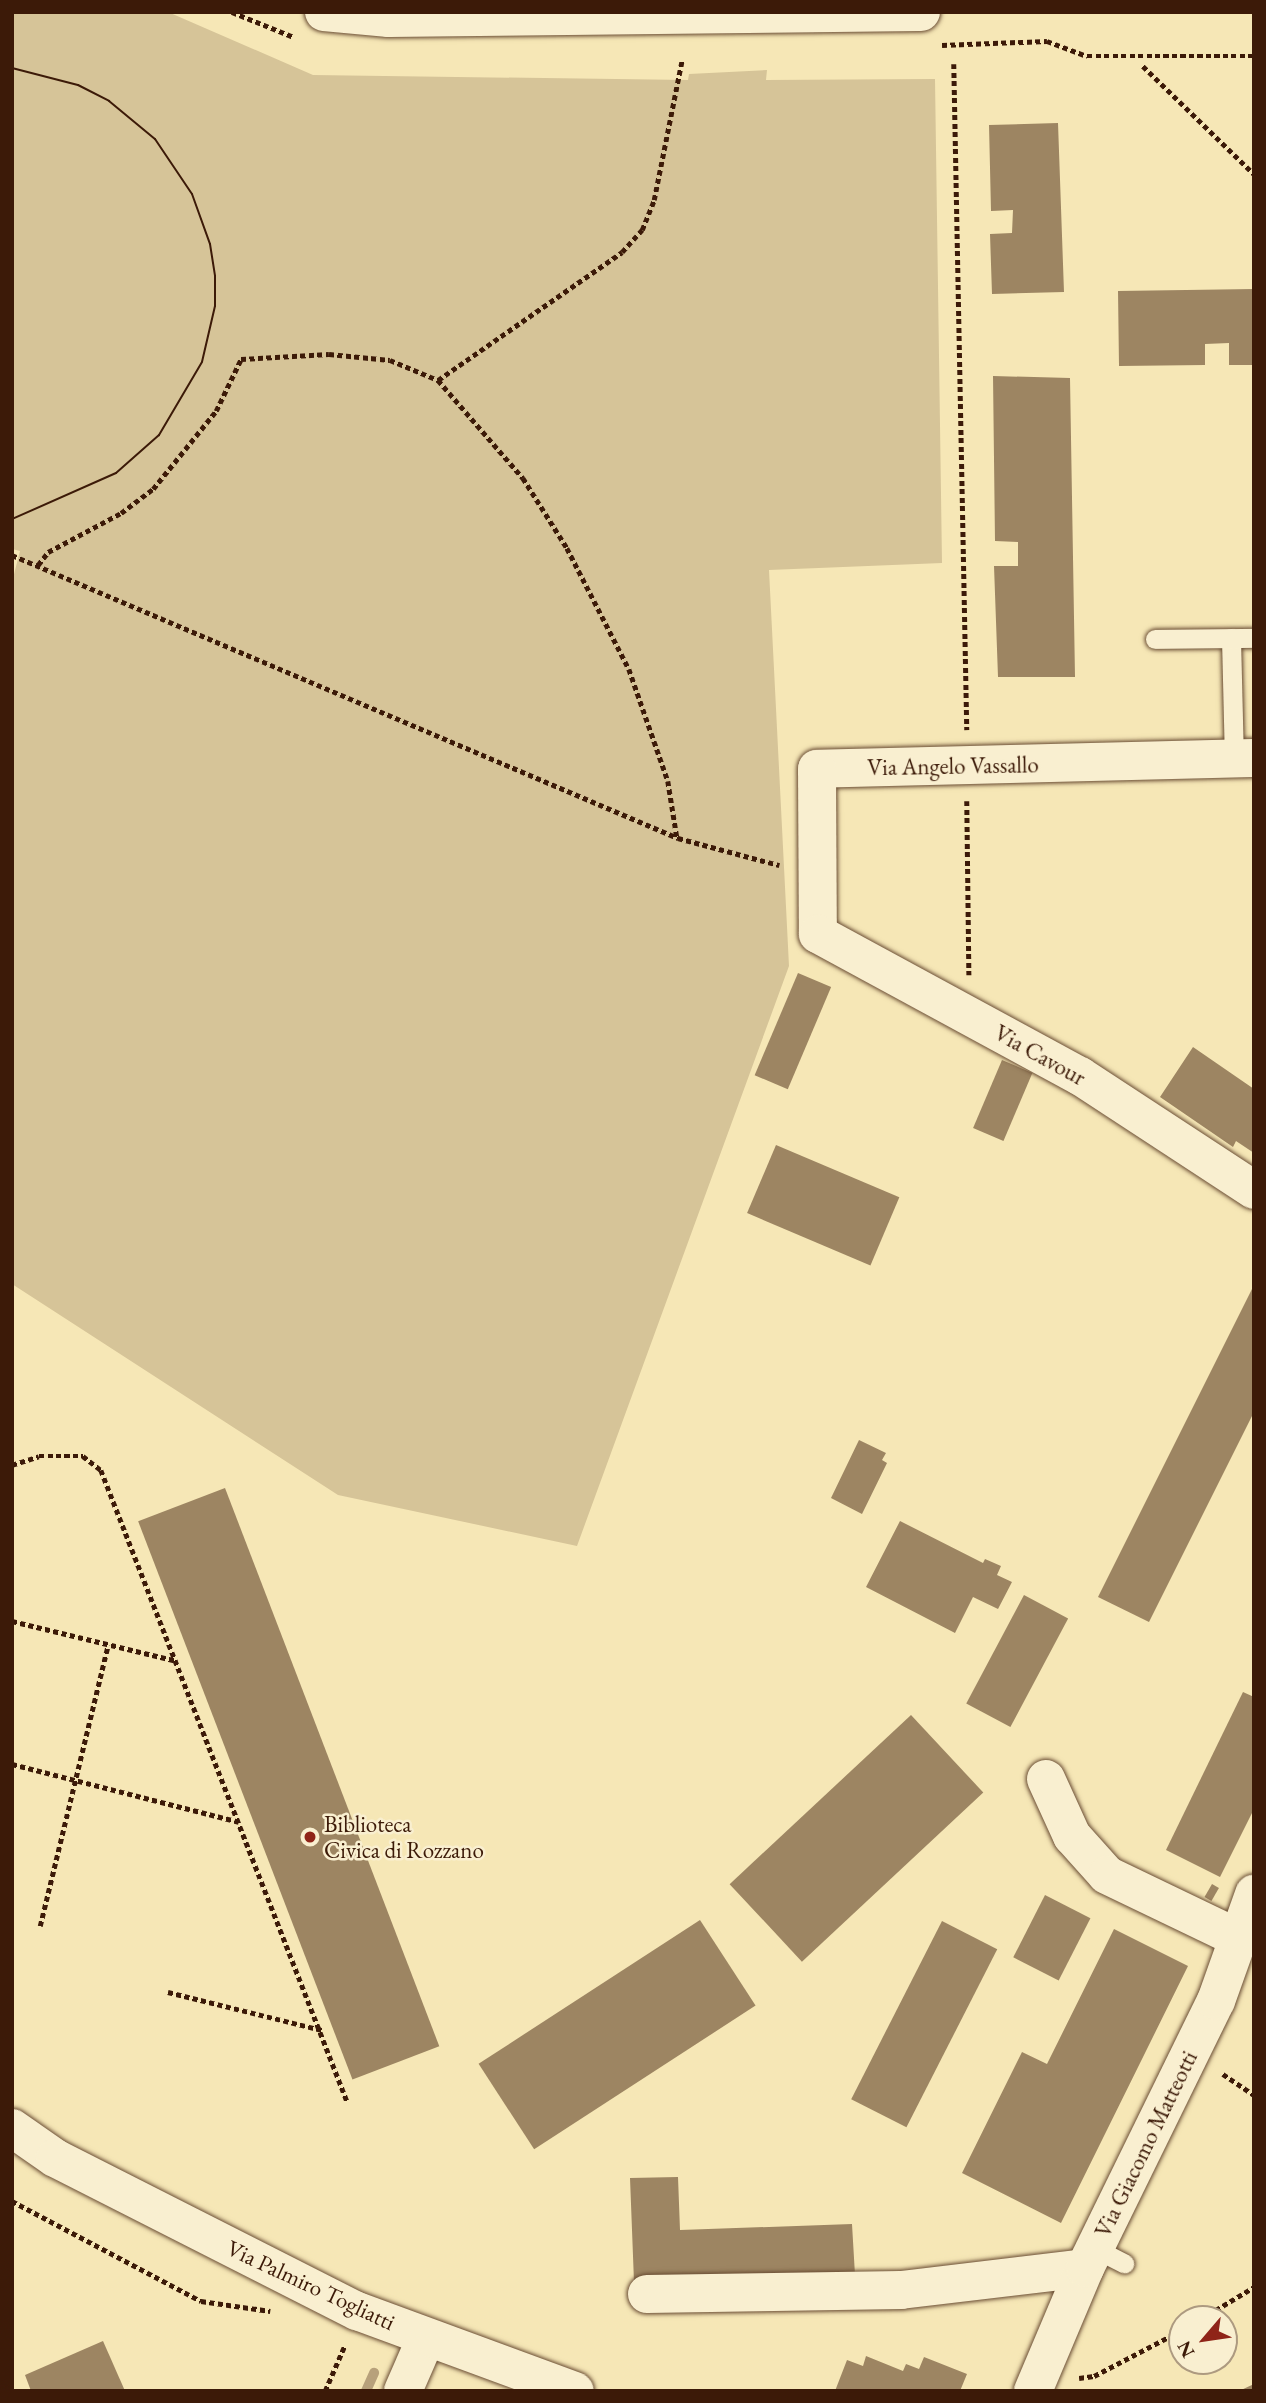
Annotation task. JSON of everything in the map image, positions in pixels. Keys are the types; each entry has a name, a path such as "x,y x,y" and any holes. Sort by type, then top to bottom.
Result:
{"street":[{"path":"324,12 389,18 921,12"},
{"name":"Via Angelo Vassallo","path":"818,934 817,769 1244,759"},
{"name":"Via Cavour","path":"818,934 1080,1076 1254,1191"},
{"path":"1046,1779 1072,1836 1107,1875 1238,1938"},
{"name":"Via Giacomo Matteotti","path":"1032,2391 1101,2259 1191,2054 1254,1894"},
{"name":"Via Palmiro Togliatti","path":"12,2128 55,2158"},
{"name":"Via Palmiro Togliatti","path":"12,2143 55,2158 357,2311 575,2391"},
{"path":"647,2294 901,2290 1101,2259"},
{"path":"403,2391 426,2338"}],"lane":[{"path":"1231,638 1244,759"},
{"path":"1155,639 1254,638"}],"path":[{"path":"438,380 622,253 642,230 654,200 682,60"},
{"path":"954,64 969,975"},
{"path":"1143,66 1254,174"},
{"path":"38,565 48,552 121,513 153,489 216,411 241,359 329,354 390,360 438,380 523,478 567,548 629,670 668,781 678,838"},
{"path":"12,555 678,838 776,863 817,887"},
{"path":"958,969 981,982"},
{"path":"12,1465 39,1456 83,1456 101,1470 322,2030 347,2102"},
{"path":"12,1622 177,1661"},
{"path":"40,1926 108,1646"},
{"path":"12,1764 240,1822"},
{"path":"169,1992 322,2030"},
{"path":"12,2201 201,2301 276,2312"},
{"path":"1224,2305 1254,2287"},
{"path":"324,2391 348,2337"},
{"path":"1075,2378 1094,2376 1168,2337"}],"shaded area":[{"path":"12,12 168,12 313,75 688,80 689,74 767,70 766,80 935,79 942,563 769,570 789,966 577,1546 338,1495 12,1284 12,582 20,551 12,549"}],"building":[{"path":"1058,123 1064,292 992,294 990,234 1012,233 1013,210 991,211 989,125"},
{"path":"1254,289 1254,365 1229,365 1229,343 1205,344 1205,365 1119,366 1118,291"},
{"path":"993,376 1070,378 1075,677 998,677 994,566 1018,566 1018,542 995,541"},
{"path":"798,973 831,987 788,1089 755,1075"},
{"path":"1193,1047 1254,1089 1254,1153 1236,1141 1233,1147 1160,1097"},
{"path":"1002,1060 1032,1073 1003,1141 973,1128"},
{"path":"776,1145 899,1197 870,1265 747,1213"},
{"path":"1254,1285 1254,1412 1149,1622 1098,1597"},
{"path":"859,1440 886,1453 882,1460 887,1463 862,1514 831,1498"},
{"path":"225,1488 439,2046 352,2080 138,1521"},
{"path":"900,1521 983,1563 985,1559 1001,1566 997,1575 1012,1582 998,1609 973,1597 955,1633 866,1587"},
{"path":"1024,1595 1068,1618 1010,1727 966,1704"},
{"path":"1243,1692 1254,1697 1254,1809 1220,1877 1166,1850"},
{"path":"911,1715 983,1793 802,1962 730,1884"},
{"path":"1212,1884 1219,1888 1211,1901 1204,1897"},
{"path":"1045,1895 1090,1918 1059,1981 1013,1957"},
{"path":"700,1920 756,2006 534,2149 479,2064"},
{"path":"942,1921 997,1949 906,2127 851,2099"},
{"path":"1114,1929 1188,1966 1061,2223 962,2173 1022,2052 1047,2064"},
{"path":"678,2177 680,2230 852,2224 855,2275 634,2282 630,2178"},
{"path":"103,2341 125,2391 31,2391 25,2375"},
{"path":"866,2356 903,2371 906,2364 919,2369 924,2357 967,2374 960,2391 835,2391 847,2360 863,2366"},
{"path":"1254,2384 1254,2391 1239,2391"}],"waterway":[{"path":"366,2391 374,2373"}],"tram line":[{"path":"12,68 78,85 109,101 155,139 192,194 210,244 215,276 215,306 202,362 159,435 116,473 12,519"}],"place":[{"name":"Biblioteca Civica di Rozzano","path":"310,1837"}]}
